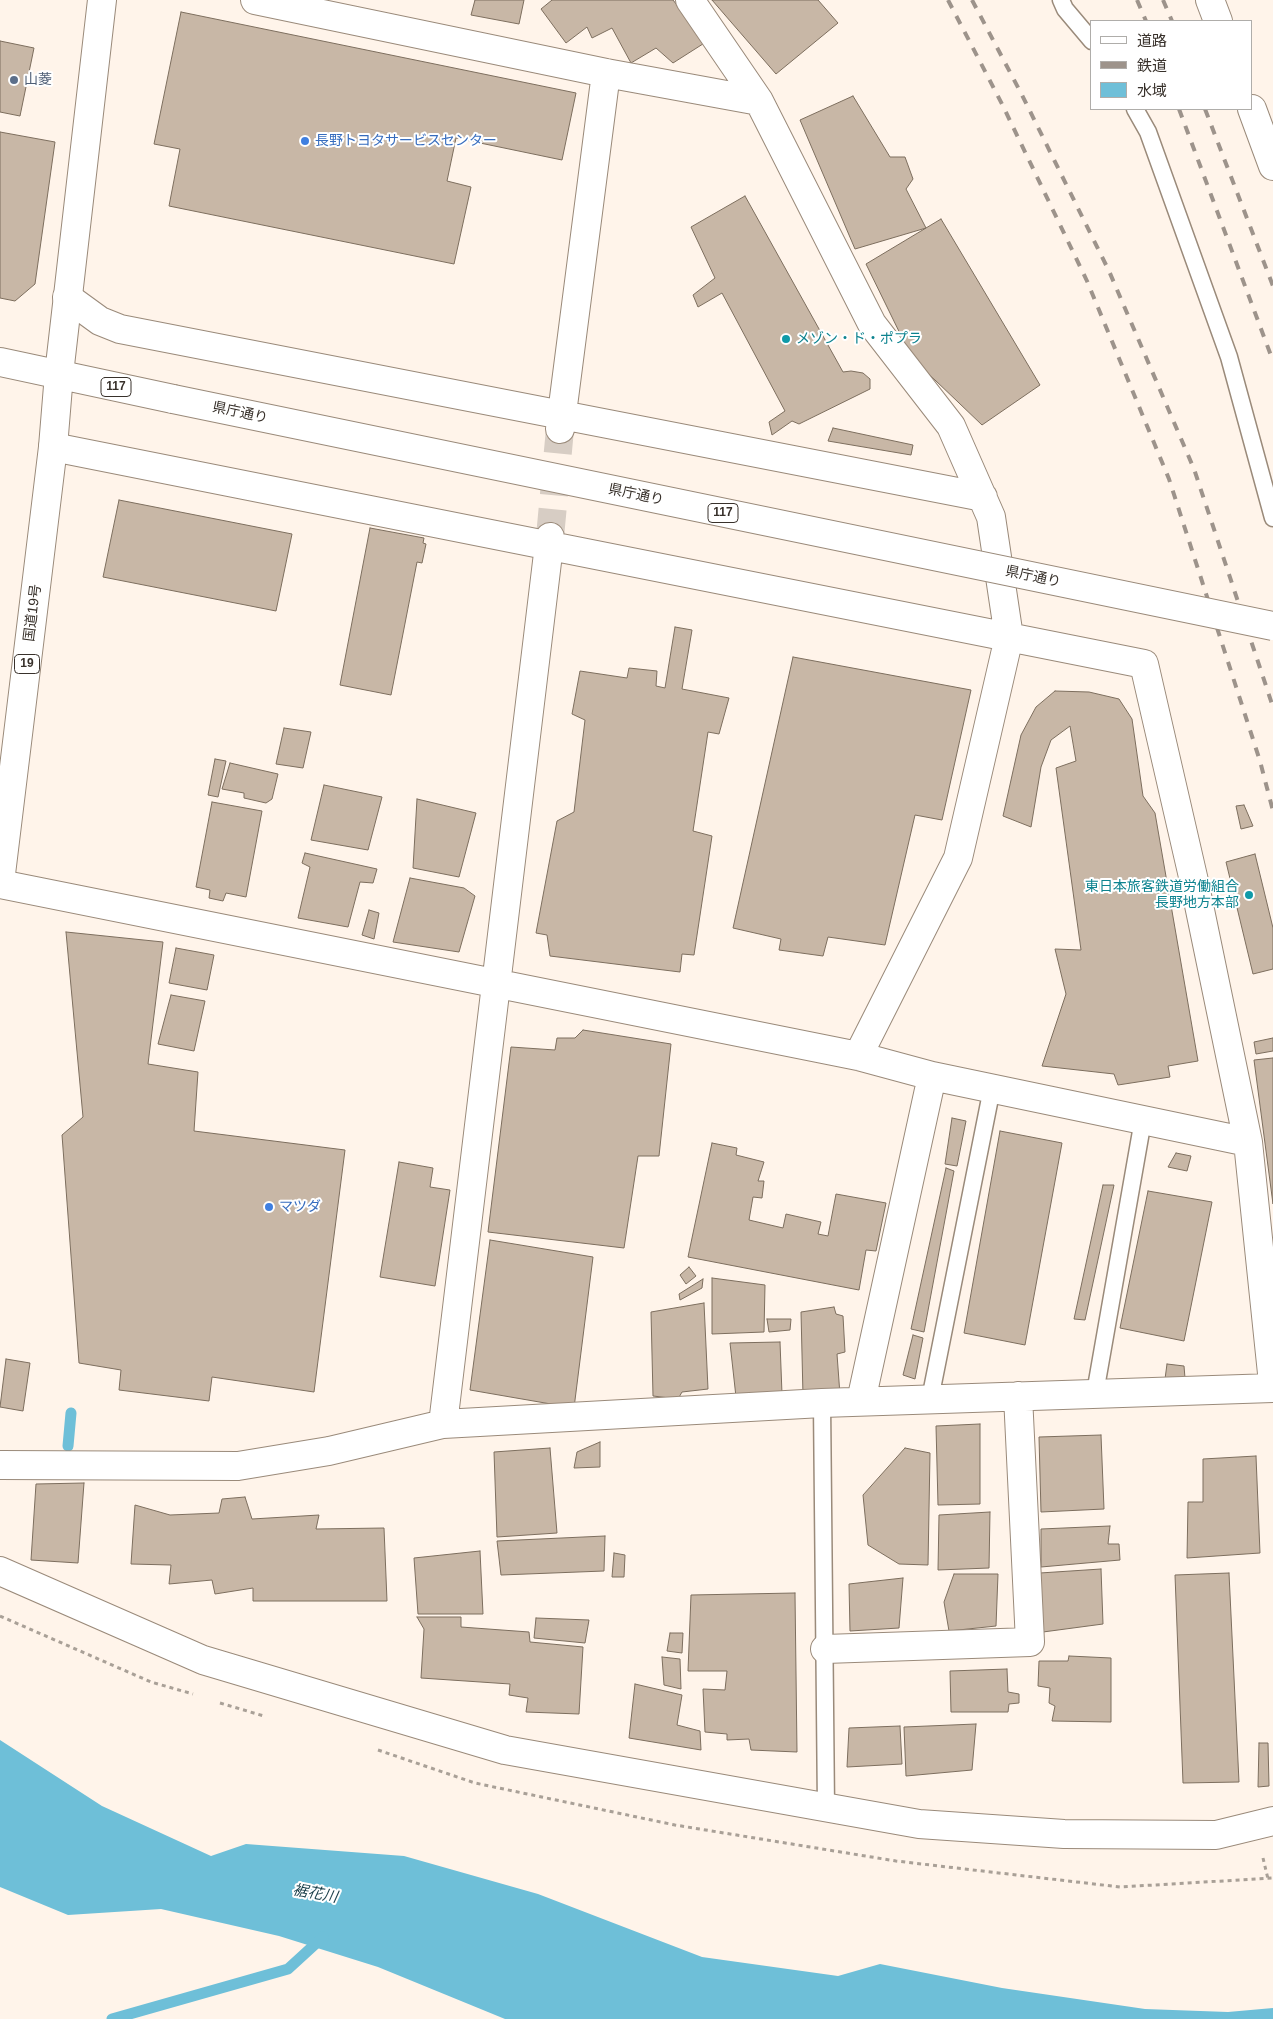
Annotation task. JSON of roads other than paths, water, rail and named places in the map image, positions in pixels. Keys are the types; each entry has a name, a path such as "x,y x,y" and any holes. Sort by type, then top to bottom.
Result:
{"main road":[{"name":"国道19号","path":"0,883 53,447 58,374 102,0"},
{"path":"256,0 606,73 759,101"},
{"path":"690,0 759,101 872,324 951,426 991,517 1009,637 958,858 858,1056"},
{"path":"1210,0 1218,20"},
{"path":"561,421 606,73"},
{"path":"1252,110 1273,166"},
{"path":"67,297 100,321 120,329 561,421 983,497"},
{"name":"県庁通り","path":"0,362 1273,626"},
{"path":"53,447 550,542 1144,664 1194,881 1248,1142 1273,1383"},
{"path":"443,1424 550,542"},
{"path":"0,883 858,1056 932,1076 1248,1142"},
{"path":"861,1401 932,1076"},
{"path":"0,1465 238,1466 329,1450 443,1424 861,1401 1273,1388"},
{"path":"825,1649 1030,1642 1018,1396"},
{"path":"0,1571 203,1660 400,1721 505,1750 826,1809 919,1824 1064,1834 1216,1835 1273,1821"}],"lane":[{"path":"1061,0 1065,9 1090,39"},
{"path":"1136,110 1148,132 1229,357 1273,518"},
{"path":"930,1399 992,1088"},
{"path":"1095,1393 1143,1120"},
{"path":"822,1403 826,1809"}],"water":[{"name":"裾花川","path":"0,1740 102,1806 211,1856 246,1844 404,1856 538,1894 702,1957 838,1976 880,1964 1002,1988 1145,2009 1228,2012 1273,2008 1273,2019 505,2019 378,1967 279,1936 161,1909 68,1915 0,1887"}],"waterway":[{"path":"68,1446 71,1413"},
{"path":"112,2019 288,1969 323,1937"}],"tunnel":[{"path":"550,537 560,429"}],"railway":[{"path":"948,0 1002,104 1087,281 1169,479 1260,761 1273,811"},
{"path":"972,0 1022,95 1109,271 1194,469 1273,707"},
{"path":"1137,0 1146,20"},
{"path":"1163,0 1172,20"},
{"path":"1179,110 1273,361"},
{"path":"1205,110 1273,286"}],"place":[{"name":"山菱","path":"14,80"},
{"name":"長野トヨタサービスセンター","path":"305,141"},
{"name":"メゾン・ド・ポプラ","path":"786,339"},
{"name":"東日本旅客鉄道労働組合 長野地方本部","path":"1249,895"},
{"name":"マツダ","path":"269,1207"}]}
